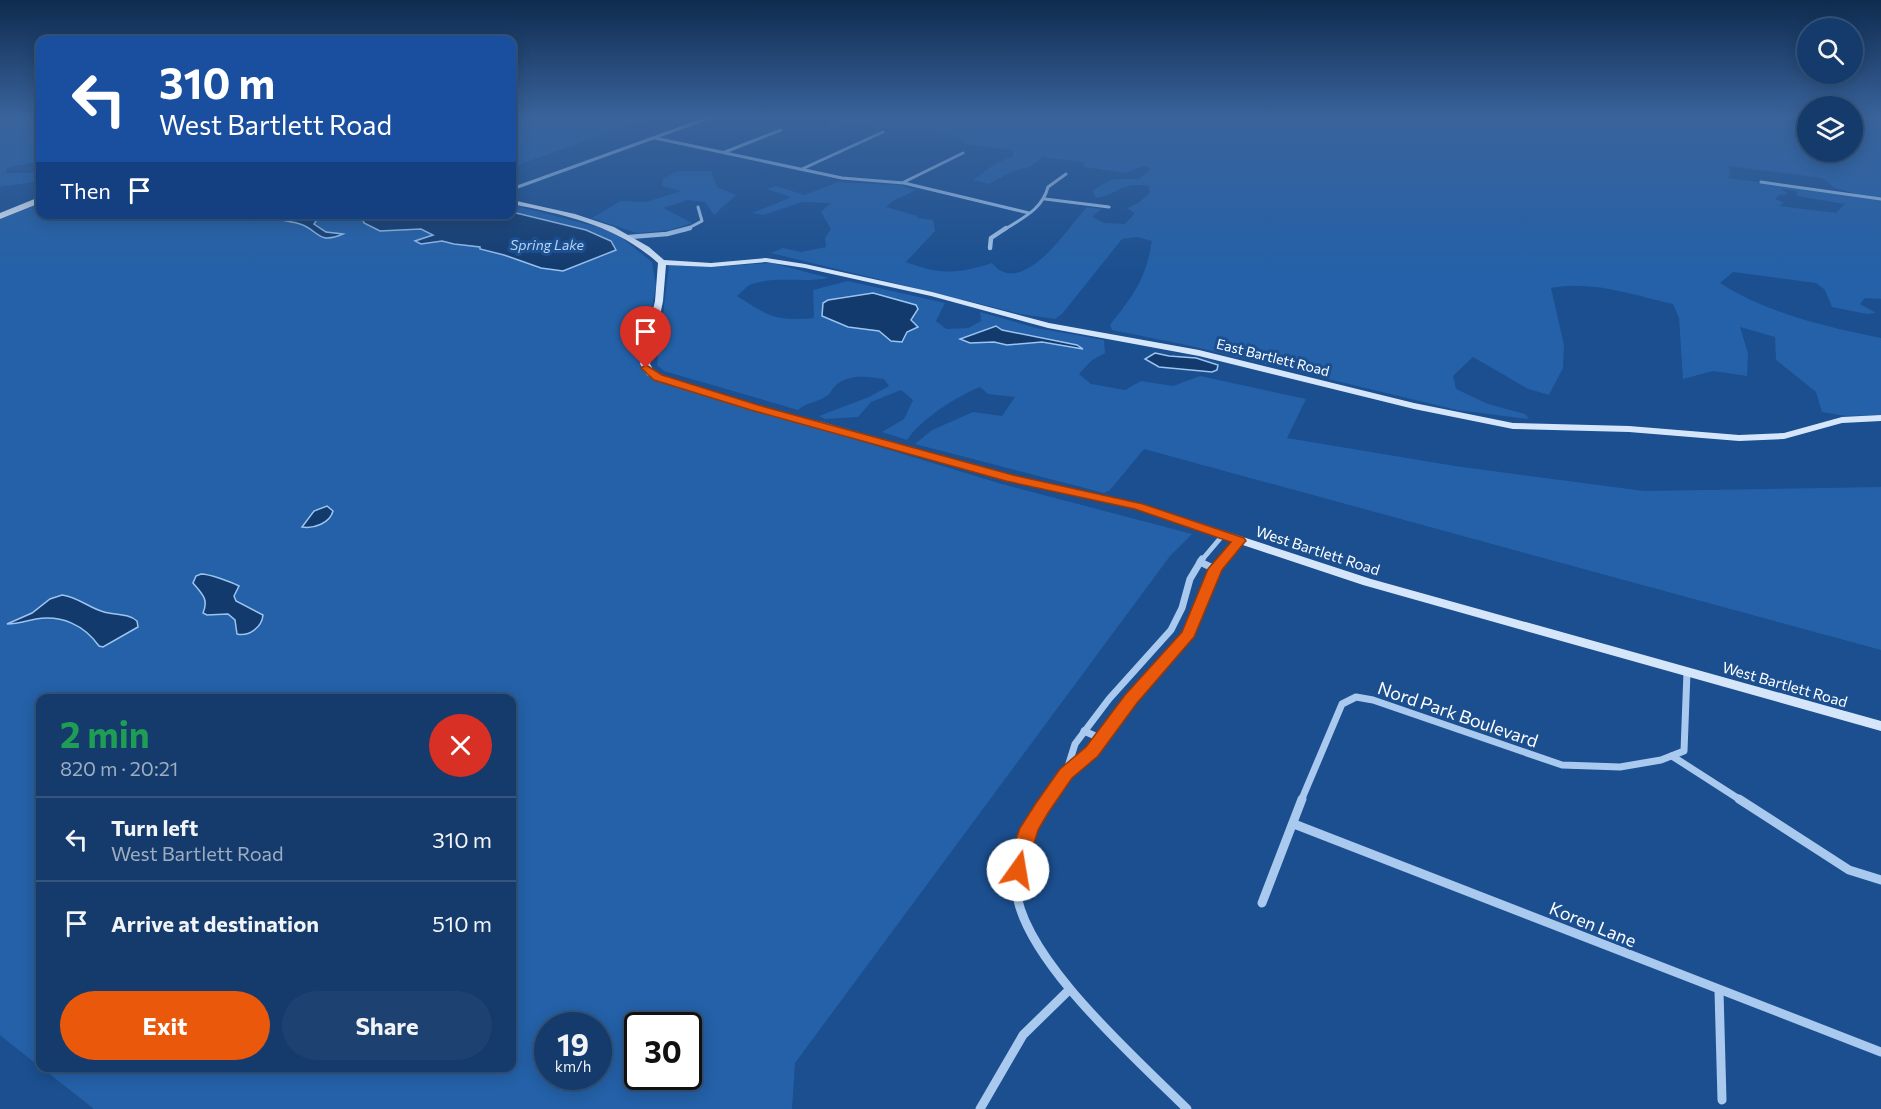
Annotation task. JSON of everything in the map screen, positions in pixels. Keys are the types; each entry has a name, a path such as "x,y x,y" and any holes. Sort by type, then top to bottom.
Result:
{"main road":[{"path":"0,216 36,202"}],"street":[{"path":"516,188 572,168"},
{"path":"795,168 842,178 904,183 1029,213"},
{"path":"904,183 934,168"},
{"path":"990,248 991,238 994,235 1040,206 1045,199 1048,187 1066,174"},
{"path":"1761,182 1881,199"},
{"path":"1045,199 1108,207"},
{"path":"516,203 617,229 662,262"},
{"path":"629,237 669,233 697,226 702,221 698,207"},
{"name":"East Bartlett Road","path":"662,262 711,265 766,260 795,264 940,296 1048,325 1200,353 1414,406 1506,425 1629,429 1739,438 1784,436 1842,420 1881,418"},
{"name":"West Bartlett Road","path":"662,262 662,285 655,327 645,364 650,373 658,377 754,408 945,461 1138,506 1388,588 1881,726"},
{"path":"1187,1109 1069,990 1037,944 1026,923 1016,888 1021,850 1029,828 1066,773 1075,744 1108,699 1171,630 1182,608 1190,579 1200,562 1223,535"},
{"path":"1066,773 1092,752 1131,699 1189,634 1215,569 1240,541"},
{"path":"1200,562 1215,569"},
{"path":"1672,756 1684,751 1687,672"},
{"name":"Nord Park Boulevard","path":"1262,903 1342,704 1350,697 1373,700 1562,765 1620,767 1672,756"},
{"path":"1084,731 1102,739"},
{"path":"1672,756 1849,870 1881,880"},
{"name":"Koren Lane","path":"1294,824 1881,1052"},
{"path":"980,1109 1023,1035 1069,990"},
{"path":"1719,991 1722,1100"}],"shaded area":[{"path":"0,168 8,168 6,173 36,172 36,182 0,187"},
{"path":"990,168 1026,168 1013,171 989,184 973,180"},
{"path":"1090,168 1138,168 1126,173"},
{"path":"1151,168 1729,168 1728,178 1858,196 1835,188 1822,178 1743,168 1881,168 1881,299 1865,298 1860,304 1876,313 1867,314 1832,307 1825,290 1816,283 1733,272 1720,283 1738,294 1777,311 1818,324 1881,338 1881,415 1846,416 1822,412 1816,392 1776,360 1775,337 1740,327 1748,353 1747,376 1713,371 1683,379 1679,318 1673,304 1597,287 1551,288 1564,345 1563,368 1549,395 1528,389 1473,357 1453,376 1456,389 1488,404 1525,414 1529,419 1457,410 1191,346 1112,330 1110,325 1126,304 1146,267 1152,241 1138,237 1122,239 1062,314 1055,319 1021,314 771,253 783,248 801,252 826,247 825,238 831,229 821,212 831,203 802,202 763,215 753,213 791,197 767,189 776,186 805,195 837,182 900,185 916,190 886,207 917,216 917,218 933,220 935,231 906,262 939,271 959,271 992,263 1004,272 1017,273 1030,267 1044,256 1087,207 1101,209 1092,217 1104,223 1125,224 1135,213 1127,208 1138,203 1150,193 1149,186 1131,185 1095,198 1093,190 1113,179 1139,179","holes":["1781,189 1797,191 1797,196 1845,204 1836,213 1779,206 1784,203 1775,199 1779,195 1789,194"]},
{"path":"679,171 711,171 717,187 736,195 714,215 705,202 688,200 663,208 692,223 670,230 637,233 592,218 621,201 646,202 681,191 662,186 663,178"},
{"path":"36,204 36,219 516,219 516,206 613,231 652,262 656,286 640,366 656,379 1002,484 1192,534 1170,556 795,1063 792,1109 94,1109 47,1072 516,1072 516,694 36,694 36,1064 0,1035 0,219"},
{"path":"772,263 829,278 761,282 748,286 737,296 757,309 781,318 814,318 813,290 848,281 945,303 936,321 946,329 968,328 981,321 980,312 1036,328 1104,340 1105,353 1091,361 1079,374 1091,384 1125,390 1141,381 1173,386 1200,376 1306,399 1287,438 1455,466 1644,491 1881,487 1881,650 1144,449 1110,490 1104,493 915,444 932,430 973,412 1002,416 1015,397 988,394 980,387 940,409 921,424 907,440 882,432 904,419 913,400 901,390 871,402 858,417 825,419 819,416 869,397 889,386 884,379 864,377 845,380 834,387 829,394 798,410 664,371 657,365 669,265 708,267","holes":["873,293 916,305 916,314 902,342 891,341 879,331 840,325 839,297","996,326 1002,330 1081,348 1042,342 1015,345 994,342 970,343 966,337"]}],"water":[{"name":"Spring Lake","path":"516,213 586,230 611,241 616,250 563,271 541,268 480,249 480,247 442,241 421,244 415,241 433,235 421,229 380,231 364,223 362,219 516,219"},
{"path":"274,219 317,219 314,224 326,232 343,234 323,237 300,224"},
{"path":"873,293 916,305 918,309 911,320 918,327 907,332 902,342 891,341 879,331 848,327 822,316 823,303 828,300"},
{"path":"996,326 1002,330 1077,345 1083,349 1042,342 1007,345 994,342 970,343 960,339"},
{"path":"1155,353 1196,358 1218,365 1217,370 1212,372 1159,367 1145,359"},
{"path":"327,506 333,511 329,519 316,526 302,527 314,511"},
{"path":"201,574 226,580 239,586 234,596 236,601 263,615 257,627 246,634 237,634 235,620 228,614 207,615 203,613 205,600 193,583 196,576"},
{"path":"62,595 104,612 130,617 137,621 138,627 103,647 79,627 63,620 46,618 7,624 32,613 50,599"}],"route":[{"path":"646,368 658,377 754,408 1011,478 1138,506 1240,541 1215,569 1189,634 1131,699 1092,752 1066,773 1042,808 1029,828 1021,850 1018,870"}]}
